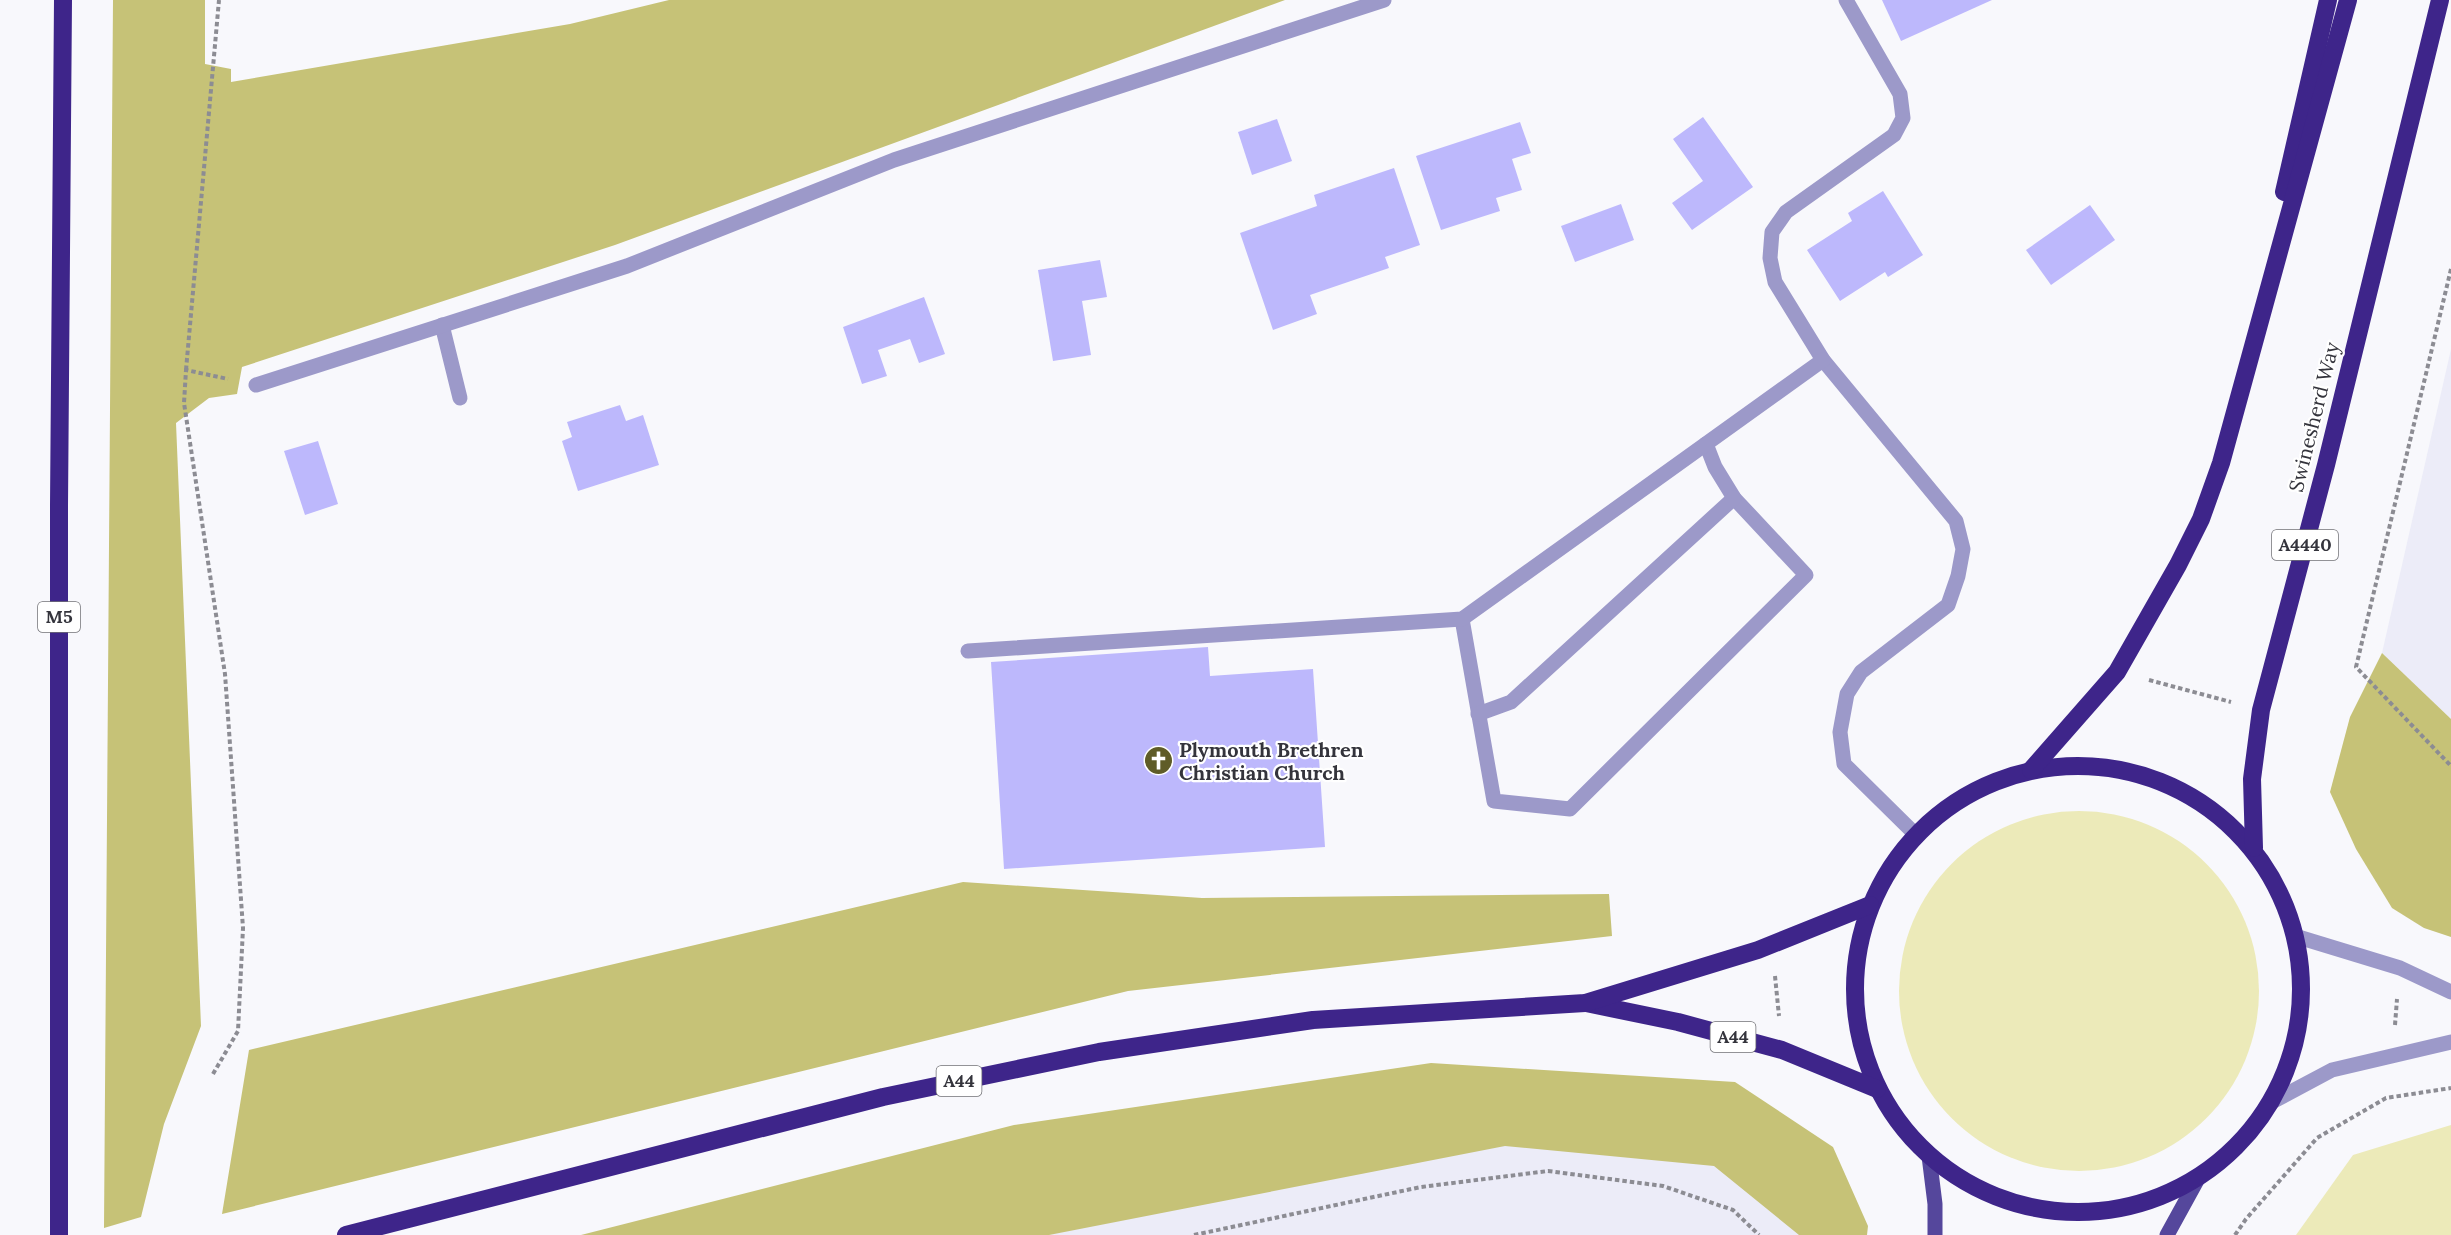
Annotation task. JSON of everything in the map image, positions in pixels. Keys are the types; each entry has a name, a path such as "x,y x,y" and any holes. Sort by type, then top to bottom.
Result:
{"highway":[{"name":"M5","path":"59,1235 59,494 63,0"},
{"path":"2221,463 2328,0"},
{"path":"2031,770 2117,672 2201,519 2221,463 2348,0"},
{"name":"Swinesherd Way","path":"2254,848 2252,779 2261,710 2326,465 2440,0"},
{"path":"2085,767 2147,775 2201,800 2254,848 2276,884 2295,936 2300,1014 2293,1053 2272,1102 2245,1137 2200,1175 2148,1201 2091,1212 2033,1208 1978,1189 1929,1156 1897,1121 1877,1089 1856,1022 1855,962 1870,905 1895,859 1916,834 1993,782 2031,770 2085,767"},
{"name":"A44","path":"346,1235 883,1097 1099,1053 1313,1020 1585,1003 1672,978 1772,944 1870,905"},
{"name":"A44","path":"1585,1003 1678,1022 1782,1050 1877,1089"}],"main road":[{"path":"1929,1156 1935,1204 1935,1235"},
{"path":"2167,1235 2200,1175"}],"street":[{"path":"256,385 627,266 894,160 1384,0"},
{"path":"1846,0 1900,94 1903,118 1894,135 1786,212 1772,232 1770,258 1775,282 1823,360 1956,521 1963,549 1958,576 1948,604 1861,672 1847,694 1840,732 1844,764 1916,834"},
{"path":"442,325 460,398"},
{"path":"968,651 1462,619 1823,360"},
{"path":"1462,619 1494,801 1570,809 1806,575 1734,498 1715,467 1706,444"},
{"path":"1478,714 1511,702 1734,498"},
{"path":"2295,936 2400,968 2451,992"},
{"path":"2272,1102 2332,1070 2451,1042"}],"path":[{"path":"213,1074 238,1030 243,928 225,674 184,403 219,0"},
{"path":"2451,269 2356,667 2451,766"},
{"path":"186,370 256,385"},
{"path":"2117,672 2261,710"},
{"path":"1772,944 1782,1050"},
{"path":"2392,1056 2400,968"},
{"path":"2235,1235 2246,1219 2317,1138 2386,1098 2451,1088"},
{"path":"1194,1235 1421,1187 1548,1171 1663,1186 1733,1210 1760,1235"}],"shaded area":[{"path":"113,0 205,0 205,64 231,69 231,82 570,24 669,0 1285,0 615,245 242,367 237,394 209,398 176,423 201,1026 164,1124 141,1217 104,1228"},
{"path":"2451,349 2451,719 2382,653"},
{"path":"2382,653 2451,719 2451,937 2424,928 2392,908 2356,849 2330,792 2350,717"},
{"path":"2079,811 2114,814 2148,825 2179,841 2206,864 2229,891 2245,922 2256,956 2259,991 2256,1026 2245,1060 2229,1091 2206,1118 2179,1141 2148,1157 2114,1168 2079,1171 2044,1168 2010,1157 1979,1141 1952,1118 1929,1091 1913,1060 1902,1026 1899,991 1902,956 1913,922 1929,891 1952,864 1979,841 2010,825 2044,814"},
{"path":"963,882 1202,898 1609,894 1612,936 1128,991 222,1214 249,1050"},
{"path":"1431,1063 1735,1082 1833,1147 1868,1226 1867,1235 1799,1235 1714,1166 1505,1146 1049,1235 581,1235 1014,1125"},
{"path":"2451,1125 2451,1235 2296,1235 2353,1155"},
{"path":"1638,1136 1765,1178 1813,1235 1036,1235 1446,1142"}],"building":[{"path":"1882,0 1992,0 1901,41"},
{"path":"1703,117 1753,187 1692,230 1672,203 1703,181 1673,139"},
{"path":"1277,119 1292,161 1252,175 1238,132"},
{"path":"1520,122 1531,153 1512,159 1522,190 1496,198 1500,211 1441,230 1416,156"},
{"path":"1394,168 1420,245 1385,257 1389,268 1310,295 1317,314 1273,330 1240,233 1317,206 1314,195"},
{"path":"1883,191 1923,255 1888,277 1885,272 1840,301 1807,250 1852,221 1848,213"},
{"path":"1621,204 1634,240 1575,262 1561,226"},
{"path":"2090,205 2115,240 2051,285 2026,250"},
{"path":"1100,260 1107,297 1082,301 1091,355 1053,361 1038,270"},
{"path":"924,297 945,354 919,363 910,339 878,350 887,376 862,384 843,327"},
{"path":"620,405 626,421 643,415 659,465 578,491 562,441 572,437 567,422"},
{"path":"318,441 338,504 305,515 284,451"},
{"name":"Plymouth Brethren Christian Church","path":"1208,647 1210,676 1313,669 1325,847 1004,869 991,662"}],"place":[{"name":"Plymouth Brethren Christian Church","path":"1158,761"}]}
